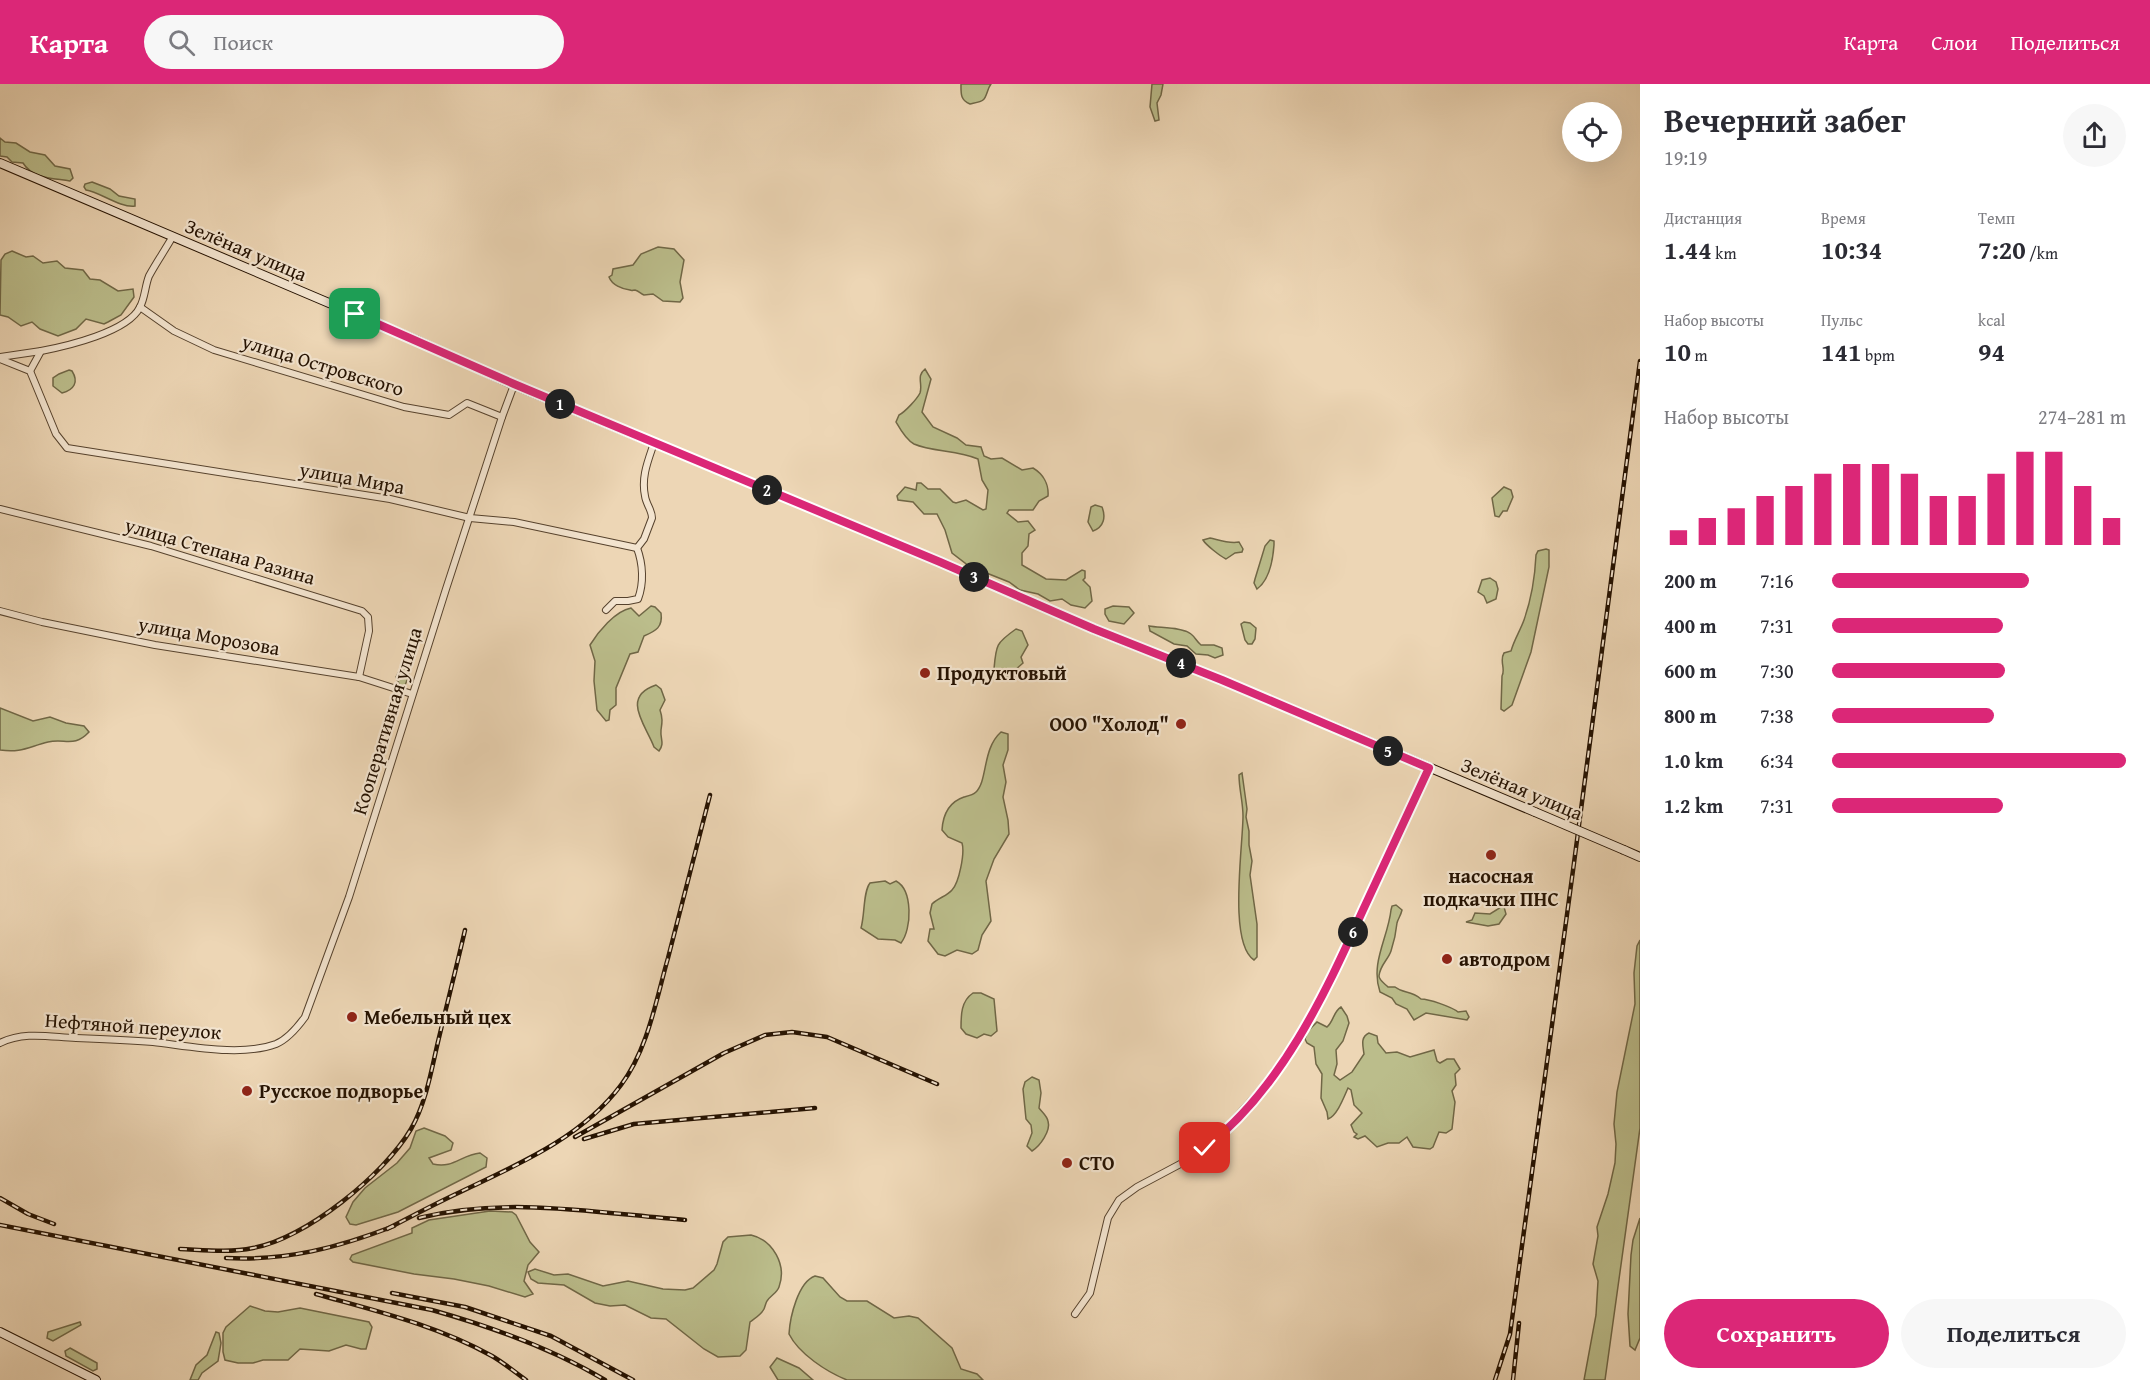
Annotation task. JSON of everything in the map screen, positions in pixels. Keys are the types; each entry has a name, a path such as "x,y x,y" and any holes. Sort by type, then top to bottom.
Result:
{"street":[{"name":"Зелёная улица","path":"0,163 514,384 1640,857"},
{"path":"0,358 64,346 131,320 140,307 149,277 172,236"},
{"name":"улица Островского","path":"140,307 174,331 214,350 404,407 449,415 467,403 502,417"},
{"path":"0,358 30,371 41,351"},
{"name":"улица Мира","path":"30,371 57,434 67,448 390,499 470,518 514,522 637,548"},
{"name":"Кооперативная улица","path":"265,1047 278,1044 295,1031 305,1017 349,897 412,694 514,384"},
{"path":"606,609 615,601 628,602 638,599 642,588 640,557 637,548 644,539 652,518 646,500 644,474 654,443"},
{"name":"улица Степана Разина","path":"0,509 151,546 362,611 368,617 369,631 359,677"},
{"name":"улица Морозова","path":"0,610 42,622 155,645 359,677 412,694"},
{"path":"1075,1314 1090,1293 1108,1218 1119,1200 1137,1186 1184,1162 1215,1141 1261,1090 1299,1037 1341,958 1429,768"},
{"name":"Нефтяной переулок","path":"0,1043 11,1037 32,1035 106,1038 237,1050 265,1047"},
{"path":"0,1332 91,1379"}],"green space":[{"path":"961,84 991,84 983,100 970,104 963,98"},
{"path":"1152,84 1163,84 1157,103 1159,120 1155,121 1150,107"},
{"path":"0,138 5,142 16,143 30,152 45,155 55,166 70,169 73,178 70,181 44,177 32,172 23,163 12,162 7,157 0,156"},
{"path":"92,182 110,189 119,196 135,199 135,206 123,205 86,190 85,184"},
{"path":"658,247 674,249 684,260 680,282 683,298 680,302 663,301 653,294 644,295 635,290 624,289 610,280 613,269 633,265 641,254"},
{"path":"12,251 26,257 33,256 43,263 57,261 65,268 83,270 90,279 100,280 118,291 133,289 134,297 121,315 108,322 104,324 86,319 76,329 58,336 40,329 32,322 21,326 8,317 0,315 1,260 5,254"},
{"path":"925,369 931,379 922,412 933,427 957,438 966,445 981,447 984,456 991,459 1002,458 1022,470 1033,468 1040,473 1046,483 1048,496 1039,501 1033,510 1009,510 1007,513 1018,522 1028,521 1035,530 1029,534 1028,546 1022,553 1022,565 1046,579 1066,580 1082,570 1085,571 1083,580 1090,587 1092,601 1085,608 1071,605 1062,599 1050,601 1038,594 1020,590 1009,582 969,566 952,553 937,514 924,514 913,502 898,500 897,496 905,487 916,490 917,483 921,483 928,489 940,489 953,502 966,500 983,510 986,509 988,490 982,480 978,459 914,444 896,422 899,415 920,393 920,377"},
{"path":"69,370 74,375 75,382 70,390 62,393 53,386 53,378"},
{"path":"1504,487 1511,490 1513,497 1507,511 1503,511 1499,517 1495,516 1492,498"},
{"path":"1095,505 1102,507 1104,518 1100,527 1093,531 1088,522 1091,507"},
{"path":"1210,538 1239,542 1243,549 1242,552 1235,553 1226,559 1203,540"},
{"path":"1270,540 1274,541 1271,563 1265,580 1257,589 1255,579 1265,546"},
{"path":"1549,550 1549,567 1531,652 1512,705 1504,711 1501,709 1503,656 1504,653 1511,651 1524,620 1535,572 1536,555 1538,551"},
{"path":"1490,578 1496,582 1498,589 1496,599 1487,603 1484,596 1478,592 1482,580"},
{"path":"651,606 661,613 660,625 644,636 638,652 630,654 616,688 616,705 610,710 609,720 606,721 597,710 594,681 595,661 590,645 602,628 619,613 631,608 639,616"},
{"path":"1113,606 1129,607 1134,613 1124,624 1109,621 1105,609"},
{"path":"1244,622 1256,628 1252,644 1248,644 1245,640 1241,624"},
{"path":"1149,626 1187,632 1201,645 1214,645 1222,648 1223,655 1215,658 1196,654 1187,646 1174,644 1150,631"},
{"path":"1016,629 1022,631 1028,645 1021,657 1023,663 1015,670 1015,677 1011,679 994,669 998,645"},
{"path":"420,630 408,678 404,687 400,686 396,677 406,658 408,645 411,644 414,633"},
{"path":"656,685 661,689 665,700 660,710 662,743 659,751 654,747 638,712 637,704 645,690"},
{"path":"0,708 33,721 50,717 84,726 89,732 79,740 48,742 19,750 0,750"},
{"path":"1001,732 1008,734 1008,750 1003,765 1006,782 1003,797 1009,834 994,859 986,881 991,921 982,935 978,950 972,954 957,950 945,956 938,954 928,941 930,929 934,929 930,913 932,904 955,886 961,868 963,848 962,843 948,837 942,830 944,819 954,802 973,794 980,787 991,747"},
{"path":"1242,773 1252,861 1250,875 1257,924 1257,957 1254,960 1246,950 1241,935 1239,915 1243,816 1239,775"},
{"path":"885,881 890,884 896,881 906,893 909,920 905,937 901,943 895,940 878,939 861,928 865,898 870,883"},
{"path":"1396,905 1402,910 1391,951 1380,972 1380,979 1388,987 1395,987 1458,1012 1466,1011 1469,1017 1467,1020 1426,1013 1414,1020 1407,1009 1380,992 1377,981 1378,961 1392,906"},
{"path":"1504,907 1506,914 1499,924 1488,926 1466,922 1472,920 1475,913 1490,914"},
{"path":"1640,940 1640,1128 1605,1380 1584,1380 1596,1315 1598,1281 1593,1264 1598,1236 1597,1227 1615,1163 1614,1124 1617,1092 1635,1004 1634,973 1637,946"},
{"path":"973,993 981,993 994,999 997,1031 991,1036 984,1034 977,1038 966,1034 961,1028 964,1004"},
{"path":"1341,1007 1349,1023 1343,1041 1336,1050 1337,1064 1334,1075 1340,1080 1352,1072 1364,1054 1363,1039 1369,1033 1377,1036 1378,1043 1386,1053 1397,1052 1410,1057 1434,1050 1437,1061 1440,1063 1447,1059 1454,1059 1460,1069 1455,1074 1456,1085 1452,1091 1455,1102 1452,1129 1446,1133 1439,1132 1430,1149 1413,1147 1407,1137 1399,1143 1388,1143 1377,1147 1365,1136 1358,1139 1354,1137 1357,1134 1351,1125 1362,1113 1354,1105 1351,1090 1348,1088 1337,1110 1328,1119 1321,1098 1322,1074 1316,1064 1314,1047 1305,1039 1307,1032 1317,1022 1327,1027 1336,1011"},
{"path":"1032,1077 1039,1080 1041,1093 1039,1108 1047,1117 1049,1125 1044,1138 1032,1151 1027,1146 1032,1133 1031,1125 1026,1119 1023,1089 1025,1082"},
{"path":"424,1128 445,1136 453,1143 451,1150 429,1158 433,1164 446,1165 480,1153 487,1158 486,1167 398,1212 356,1225 350,1224 346,1217 353,1202 365,1188 397,1163 410,1148 416,1131"},
{"path":"490,1211 512,1212 516,1215 530,1242 539,1252 528,1265 524,1281 533,1294 525,1297 489,1286 414,1274 353,1262 350,1259 352,1255 412,1233 412,1228 429,1220"},
{"path":"1640,1218 1640,1338 1635,1350 1630,1346 1628,1314 1631,1255"},
{"path":"751,1235 766,1242 772,1248 779,1262 781,1279 778,1289 767,1301 763,1311 750,1322 746,1350 740,1356 718,1357 704,1349 666,1319 651,1318 625,1305 610,1306 595,1303 564,1285 538,1283 531,1279 528,1272 535,1269 554,1275 568,1274 603,1286 628,1281 663,1289 685,1290 693,1288 714,1270 723,1242 728,1237"},
{"path":"815,1276 823,1278 840,1297 847,1301 867,1301 894,1318 909,1316 918,1318 952,1348 961,1369 977,1374 983,1380 847,1380 822,1367 799,1348 789,1334 793,1310 800,1293 804,1285"},
{"path":"250,1306 278,1312 300,1308 369,1322 372,1327 366,1349 346,1345 329,1351 300,1349 288,1360 238,1363 225,1360 223,1333 226,1327"},
{"path":"80,1322 81,1325 53,1341 47,1338 48,1332"},
{"path":"216,1332 219,1333 221,1343 218,1361 202,1373 198,1380 190,1380 196,1365 207,1355"},
{"path":"70,1348 97,1363 97,1369 93,1371 66,1356 65,1351"},
{"path":"777,1358 799,1368 813,1380 778,1380 770,1367"}],"railway":[{"path":"1495,1380 1510,1334 1640,361"},
{"path":"387,1229 523,1161 567,1136 605,1104 621,1085 638,1056 650,1024 710,795"},
{"path":"180,1249 216,1251 253,1248 296,1232 319,1219 363,1184 399,1147 416,1120 424,1099 465,930"},
{"path":"575,1137 724,1053 765,1035 792,1032 827,1037 937,1084"},
{"path":"584,1139 634,1124 815,1108"},
{"path":"0,1198 28,1214 54,1224"},
{"path":"419,1218 452,1211 518,1207 585,1210 685,1220"},
{"path":"0,1225 432,1310 521,1339 605,1380"},
{"path":"226,1258 291,1255 332,1247 394,1226"},
{"path":"392,1293 465,1307 551,1336 633,1380"},
{"path":"316,1294 428,1327 492,1356 526,1380"},
{"path":"1513,1380 1519,1323"}],"place":[{"name":"Продуктовый","path":"925,673"},
{"name":"ООО \"Холод\"","path":"1181,724"},
{"name":"насосная подкачки ПНС","path":"1491,855"},
{"name":"автодром","path":"1447,959"},
{"name":"Мебельный цех","path":"352,1017"},
{"name":"Русское подворье","path":"247,1091"},
{"name":"СТО","path":"1067,1163"}],"route":[{"path":"355,314 514,384 1429,768 1338,966 1310,1020 1280,1066 1261,1090 1225,1131 1205,1148"}]}
